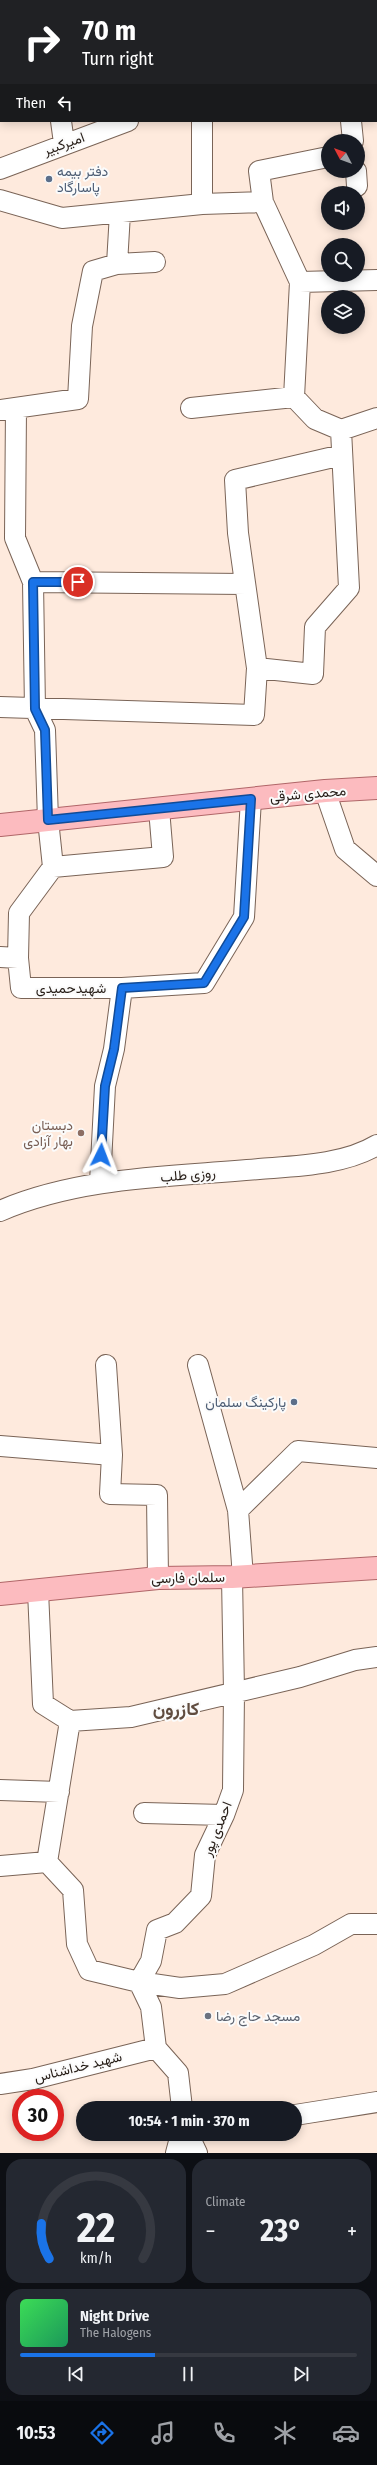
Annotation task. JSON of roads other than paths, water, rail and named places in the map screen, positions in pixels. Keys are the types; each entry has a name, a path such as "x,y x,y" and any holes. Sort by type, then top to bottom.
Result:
{"main road":[{"name":"محمدی شرقی","path":"0,825 325,791 377,788"},
{"name":"سلمان فارسی","path":"0,1594 158,1578 237,1577 377,1568"}],"street":[{"path":"61,122 64,143"},
{"name":"امیرکبیر","path":"0,168 64,143 125,122"},
{"path":"202,122 202,204"},
{"path":"351,122 352,134"},
{"path":"321,158 259,171 263,202 300,282 294,397 315,419 341,430 377,418"},
{"path":"0,200 62,218 202,204 263,202"},
{"path":"117,264 120,213"},
{"path":"9,958 19,913 53,867 48,820 45,730 35,709 33,582 16,538 8,409 78,399 82,326 93,271 117,264 155,262"},
{"path":"300,282 377,280"},
{"path":"190,408 294,397"},
{"path":"257,668 313,674 315,627 349,588 341,430"},
{"path":"0,707 254,715 257,668 238,533 235,480 342,455"},
{"path":"33,582 245,584"},
{"path":"325,791 345,849 377,876"},
{"path":"100,1182 105,1086 114,1049 122,988 204,983 244,917 251,799"},
{"path":"53,867 163,857 160,809"},
{"name":"شهیدحمیدی","path":"9,958 21,988 122,988"},
{"name":"روزی طلب","path":"0,1211 17,1204 100,1182 326,1163 377,1145"},
{"path":"106,1364 112,1455 110,1494 157,1495 158,1578"},
{"name":"احمدی پور","path":"139,1982 151,1961 157,1930 175,1923 201,1896 205,1855 224,1815 232,1790 238,1510 198,1365"},
{"path":"0,1446 112,1455"},
{"path":"238,1510 298,1451 377,1458"},
{"path":"38,1590 44,1704 70,1721 131,1717 300,1677 354,1660 377,1657"},
{"path":"47,1862 70,1721"},
{"path":"0,1790 59,1792"},
{"path":"144,1813 224,1815"},
{"path":"0,1866 47,1862"},
{"path":"47,1862 73,1890 78,1944 89,1970 139,1982 180,1988 225,1984 314,1945 351,1924 377,1924"},
{"path":"139,1982 151,2007 156,2048 178,2073 181,2101"},
{"name":"شهید خداشناس","path":"0,2084 33,2079 156,2048"},
{"path":"302,2114 377,2102"},
{"path":"176,2153 179,2141"},
{"path":"191,2141 197,2153"}],"place":[{"name":"دفتر بیمه پاسارگاد","path":"49,179"},
{"name":"دبستان بهار آزادی","path":"81,1133"},
{"name":"پارکینگ سلمان","path":"294,1402"},
{"name":"مسجد حاج رضا","path":"208,2016"}],"district":[{"name":"کازرون","path":"176,1709"}]}
